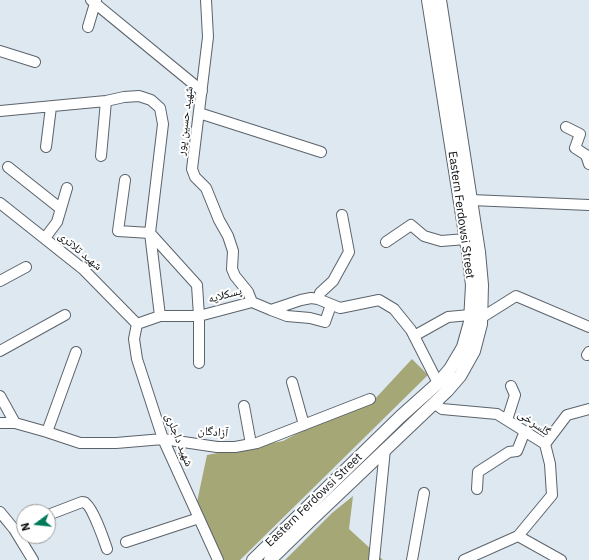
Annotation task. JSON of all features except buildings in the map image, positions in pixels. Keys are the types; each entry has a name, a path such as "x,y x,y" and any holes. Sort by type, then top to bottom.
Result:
{"main road":[{"name":"Eastern Ferdowsi Street","path":"253,560 385,449 447,391 460,376 474,351 481,324 476,316 466,239 428,0"},
{"name":"Eastern Ferdowsi Street","path":"270,560 305,517 400,417 438,383 450,369 463,347 470,322 476,316 482,285 479,252 440,0"}],"street":[{"path":"88,27 94,1 202,91"},
{"name":"شهید حسین پور","path":"205,1 208,37 192,169 195,177 206,188 219,220 228,236 233,251 232,270 248,292 252,302"},
{"path":"0,51 35,62"},
{"path":"0,111 106,102 124,97 139,96 151,100 160,108 163,124 150,233 160,316"},
{"path":"101,156 106,102"},
{"path":"46,147 51,107"},
{"path":"199,112 321,152"},
{"path":"566,127 580,134 575,148 588,158"},
{"path":"8,167 61,209"},
{"path":"125,180 118,231 150,233 197,285 199,316 199,363"},
{"path":"45,238 57,222 67,188"},
{"path":"471,200 589,205"},
{"name":"شهید تلاتری","path":"0,203 83,269 137,324"},
{"path":"318,299 320,293 333,282 349,252 342,215"},
{"path":"386,242 411,225 424,236 441,241 466,239"},
{"path":"0,281 26,267"},
{"path":"414,336 448,317 476,316 516,296 589,327"},
{"path":"271,310 311,298 318,299 340,308 379,300 394,309 411,330 438,383"},
{"name":"پسکلایه","path":"137,324 160,316 199,316 252,302 287,316 310,318 325,322 332,305"},
{"path":"0,351 65,315"},
{"name":"شهید داجلری","path":"137,324 134,339 137,359 163,439 218,560"},
{"path":"47,432 76,352"},
{"path":"292,382 304,425"},
{"path":"507,420 515,395 511,386"},
{"path":"0,396 15,424"},
{"name":"آزادگان","path":"0,423 15,424 80,442 116,443 163,439 217,447 235,447 257,442 370,399"},
{"name":"گلسرخی","path":"434,403 442,409 497,414 545,444 550,464 552,495 518,536"},
{"path":"244,406 251,444"},
{"path":"545,444 567,415 589,409"},
{"path":"477,489 478,472 509,452 517,451 525,431"},
{"path":"374,560 385,449"},
{"path":"412,560 424,493"},
{"path":"56,512 82,502 86,503 102,534 107,549"},
{"path":"0,512 16,525"},
{"path":"126,542 199,518"},
{"path":"464,560 518,536 561,560"},
{"path":"26,544 33,560"}],"green space":[{"path":"412,359 428,375 240,560 224,560 197,502 207,455 283,441 313,425 373,401"},
{"path":"353,496 349,529 383,560 285,560 332,513"}]}
